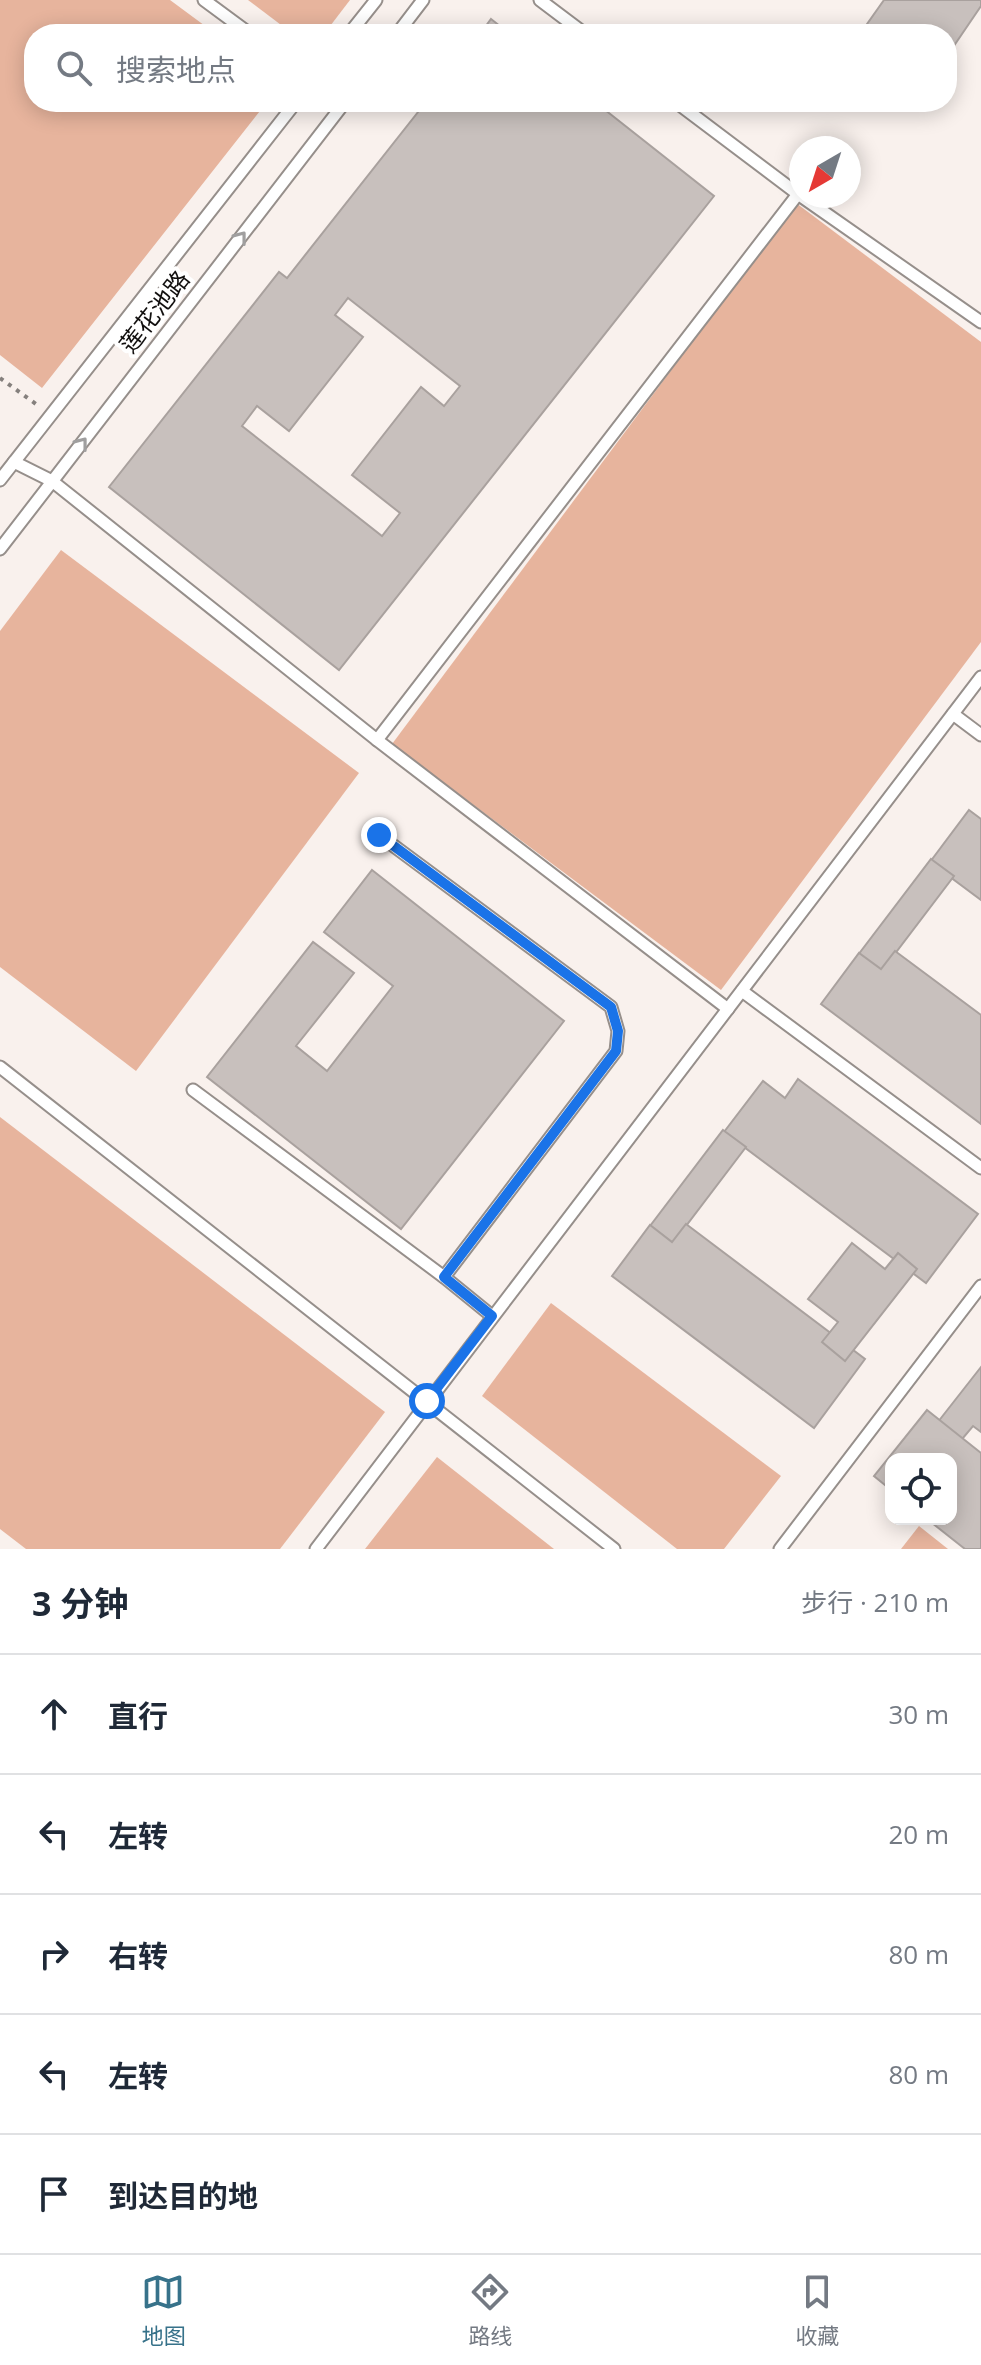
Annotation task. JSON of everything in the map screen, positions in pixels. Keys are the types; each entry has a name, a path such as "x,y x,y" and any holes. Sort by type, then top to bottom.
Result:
{"lane":[{"path":"204,0 236,24"},
{"path":"357,24 376,0"},
{"path":"405,24 423,0"},
{"path":"540,0 572,24"},
{"name":"莲花池路","path":"0,480 288,112"},
{"name":"莲花池路","path":"0,549 337,112"},
{"path":"689,112 789,187"},
{"path":"377,740 789,206"},
{"path":"818,208 981,322"},
{"path":"14,462 52,481 377,740 728,1009"},
{"path":"316,1549 981,677"},
{"path":"953,714 981,735"},
{"path":"379,835 611,1007 618,1031 616,1051 444,1277"},
{"path":"742,991 981,1168"},
{"path":"0,1067 614,1549"},
{"path":"193,1090 492,1316"},
{"path":"780,1549 981,1286"}],"path":[{"path":"0,378 51,415"}],"shaded area":[{"path":"0,0 170,0 202,24 24,24 24,112 259,112 42,388 0,355"},
{"path":"248,0 350,0 332,24 280,24"},
{"path":"792,208 803,208 981,342 981,642 721,990 392,744"},
{"path":"61,550 359,773 136,1071 0,967 0,631"},
{"path":"0,1117 385,1412 280,1549 26,1549 0,1529"},
{"path":"551,1303 781,1476 724,1549 677,1549 482,1396"},
{"path":"437,1457 554,1549 365,1549"},
{"path":"919,1526 948,1549 901,1549"}],"building":[{"path":"884,0 981,0 981,6 957,41 957,24 867,24"},
{"path":"418,112 608,112 714,196 339,670 109,487 279,272 287,278","holes":["348,298 460,386 444,406 421,387 352,475 400,513 382,536 242,426 257,406 289,431 363,337 335,315"]},
{"path":"969,810 981,819 981,900 930,862"},
{"path":"931,859 954,876 881,972 858,955"},
{"path":"372,870 564,1021 401,1229 207,1077 313,942 354,973 296,1046 327,1071 393,986 324,932"},
{"path":"895,951 981,1015 981,1124 821,1004 859,953 881,969"},
{"path":"798,1079 978,1214 926,1283 724,1132 763,1081 785,1098"},
{"path":"723,1130 746,1147 673,1243 650,1226"},
{"path":"686,1224 865,1359 814,1428 612,1276 650,1225 672,1242"},
{"path":"852,1243 885,1269 898,1253 917,1269 845,1361 822,1342 838,1322 808,1299"},
{"path":"981,1367 981,1432 973,1426 957,1445 934,1427"},
{"path":"927,1410 981,1453 981,1549 965,1549 935,1525 957,1525 957,1453 892,1453"},
{"path":"885,1462 885,1485 874,1476"}],"route":[{"path":"379,835 611,1007 618,1031 616,1051 444,1277 492,1316 427,1401"}]}
